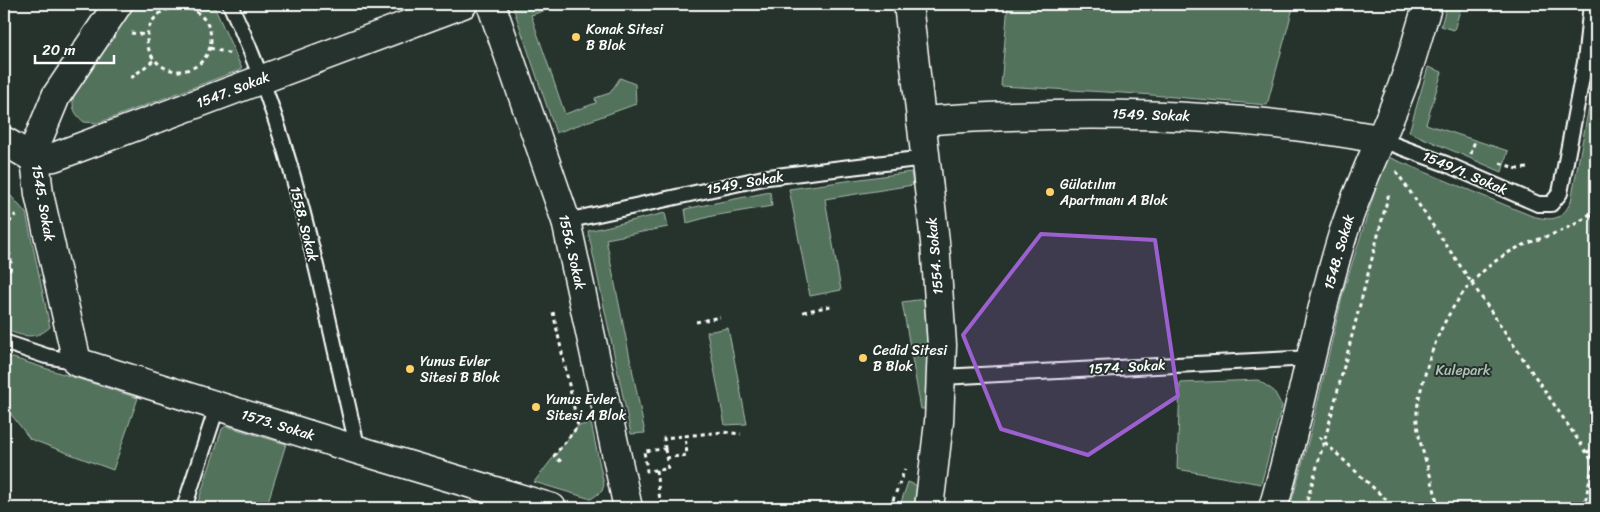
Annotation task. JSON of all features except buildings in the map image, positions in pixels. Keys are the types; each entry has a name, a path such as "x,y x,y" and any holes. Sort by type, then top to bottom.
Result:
{"street":[{"name":"1545. Sokak","path":"77,362 39,194 35,159 42,125 56,96 118,4"},
{"name":"1547. Sokak","path":"35,159 46,159 65,154 463,4"},
{"name":"1556. Sokak","path":"491,4 566,221 628,508"},
{"name":"1554. Sokak","path":"908,4 940,305 942,377 929,508"},
{"name":"1548. Sokak","path":"1273,508 1298,418 1311,358 1343,234 1379,139 1403,85 1428,4"},
{"name":"1549. Sokak","path":"921,121 1020,115 1126,113 1183,116 1307,128 1379,139"},
{"path":"4,142 35,159"},
{"name":"1573. Sokak","path":"77,362 217,407 552,508"}],"lane":[{"name":"1558. Sokak","path":"230,4 263,79 286,151 358,450"},
{"path":"1591,4 1591,62"},
{"name":"1549/1. Sokak","path":"1379,139 1446,164 1538,204 1551,204 1560,193 1591,62"},
{"name":"1549. Sokak","path":"566,221 768,177 925,158"},
{"name":"1573. Sokak","path":"4,342 46,356 77,362"},
{"name":"1574. Sokak","path":"942,377 1311,358"},
{"path":"184,508 217,407"}],"path":[{"path":"181,6 194,11 202,18 208,27 210,48 198,65 188,70 167,68 155,59 148,45 150,25 165,11 181,6"},
{"path":"210,48 236,56"},
{"path":"131,78 155,59"},
{"path":"1470,158 1474,140"},
{"path":"1492,160 1516,168 1528,168"},
{"path":"1394,175 1395,170 1587,453 1595,462 1584,508"},
{"path":"1304,508 1324,442 1390,189"},
{"path":"4,229 22,206"},
{"path":"1438,508 1419,438 1417,408 1428,363 1438,335 1452,308 1472,282 1505,255 1525,244 1566,230 1596,208"},
{"path":"1590,214 1596,222"},
{"path":"1563,223 1566,230"},
{"path":"4,245 12,264 10,273 4,281"},
{"path":"803,312 831,306"},
{"path":"553,312 578,426 554,456 563,462"},
{"path":"696,322 720,317"},
{"path":"1298,418 1395,508"},
{"path":"665,449 644,451 647,471 668,469 664,438 729,432 741,434"},
{"path":"666,458 687,455 685,435"},
{"path":"1587,453 1596,444"},
{"path":"890,508 906,464"},
{"path":"656,470 661,508"}],"highlighted area":[{"path":"1041,234 1155,240 1178,396 1088,455 1001,429 963,335"}],"green space":[{"path":"134,4 213,4 242,69 98,123 84,122 75,112 73,104 76,90"},
{"path":"512,4 564,4 531,15 565,114 596,103 595,98 610,93 620,78 635,84 636,104 556,133"},
{"path":"1008,4 1294,4 1267,105 1140,94 1001,86"},
{"path":"1447,4 1462,4 1454,30 1441,26"},
{"path":"1428,67 1442,72 1426,124 1508,151 1502,172 1409,132"},
{"name":"Kulepark","path":"1595,75 1596,508 1290,508 1311,431 1344,289 1386,156 1532,216 1545,219 1556,218 1568,208 1571,201"},
{"path":"911,172 913,185 825,199 841,290 810,296 789,189"},
{"path":"4,188 26,213 50,327 33,336 16,334 4,329"},
{"path":"770,192 772,206 712,216 687,223 685,209"},
{"path":"665,213 668,227 606,239 645,433 631,434 588,231"},
{"path":"925,299 928,373 926,409 921,409 902,302"},
{"path":"728,328 747,424 725,425 707,332"},
{"path":"4,355 138,398 113,470 30,439 4,405"},
{"path":"1258,380 1274,391 1282,406 1261,484 1177,469 1180,383"},
{"path":"591,423 604,485 602,491 591,499 534,482 578,426"},
{"path":"226,426 286,444 266,508 196,508 222,429"},
{"path":"908,482 918,486 915,508 899,508"}],"place":[{"name":"Konak Sitesi B Blok","path":"576,37"},
{"name":"Gülatılım Apartmanı A Blok","path":"1050,192"},
{"name":"Cedid Sitesi B Blok","path":"863,358"},
{"name":"Yunus Evler Sitesi B Blok","path":"410,369"},
{"name":"Yunus Evler Sitesi A Blok","path":"536,407"}]}
